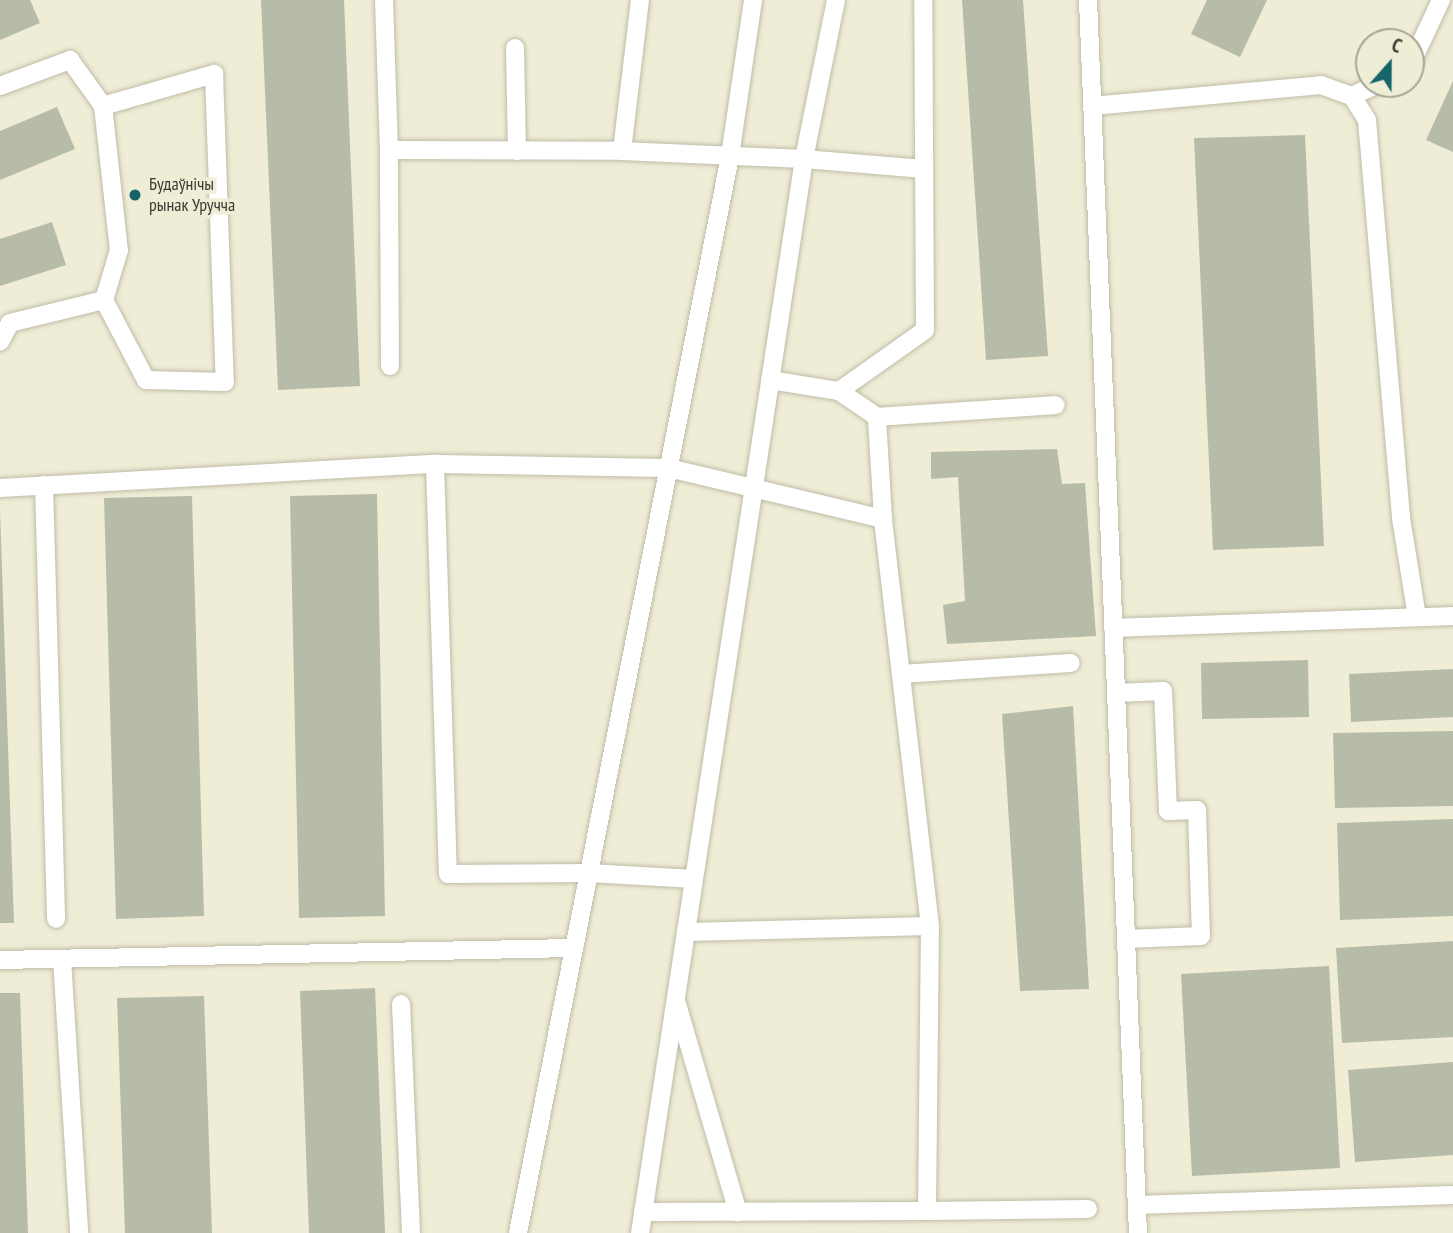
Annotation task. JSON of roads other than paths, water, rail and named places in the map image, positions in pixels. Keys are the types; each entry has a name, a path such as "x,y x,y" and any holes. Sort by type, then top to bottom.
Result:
{"lane":[{"path":"384,0 389,150 390,366"},
{"path":"622,151 640,0"},
{"path":"518,1233 730,156 752,0"},
{"path":"640,1233 804,159 836,0"},
{"path":"839,391 925,330 923,0"},
{"path":"1088,0 1138,1233"},
{"path":"1425,34 1441,0"},
{"path":"514,48 517,151"},
{"path":"0,86 69,60 103,106 119,250 104,300 146,380 225,382 214,74 103,106"},
{"path":"1092,106 1321,85 1352,96 1367,120 1401,519 1417,617"},
{"path":"389,150 622,151 804,159 924,169"},
{"path":"0,342 10,323 104,300"},
{"path":"770,380 839,391 877,417 1056,405"},
{"path":"877,417 883,519 930,926 927,1211"},
{"path":"435,464 448,874 589,873 694,879"},
{"path":"0,488 435,464 669,468 754,485 883,519"},
{"path":"44,485 56,919"},
{"path":"1113,628 1453,616"},
{"path":"901,674 1071,663"},
{"path":"1116,693 1163,691 1168,811 1197,810 1201,936 1126,939"},
{"path":"686,932 930,926"},
{"path":"0,960 574,948"},
{"path":"62,959 79,1233"},
{"path":"676,999 738,1212"},
{"path":"401,1004 411,1233"},
{"path":"1137,1205 1453,1195"},
{"path":"643,1212 1088,1209"}],"place":[{"name":"Будаўнічы рынак Уручча","path":"135,195"}]}
